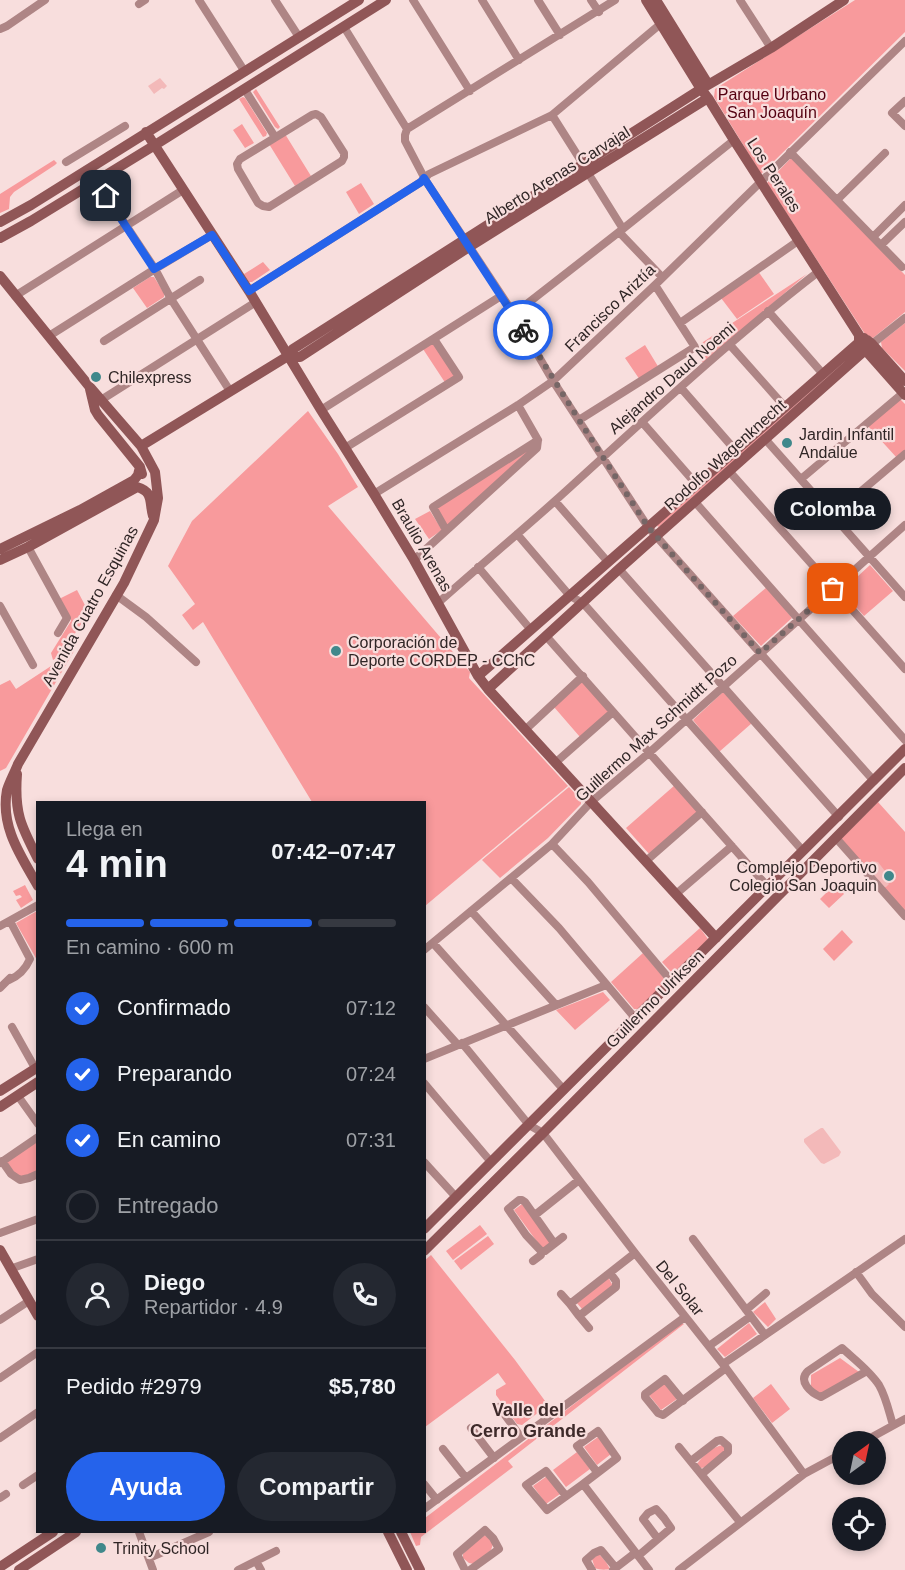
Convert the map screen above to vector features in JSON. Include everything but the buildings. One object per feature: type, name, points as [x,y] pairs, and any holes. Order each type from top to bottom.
[{"type":"street","points":[[0,29],[45,0]]},
{"type":"street","points":[[199,0],[245,72]]},
{"type":"street","points":[[275,0],[299,37]]},
{"type":"street","points":[[0,222],[32,205],[359,0]]},
{"type":"street","points":[[0,238],[155,145],[386,0]]},
{"type":"street","points":[[413,0],[470,91]]},
{"type":"street","points":[[482,0],[519,60]]},
{"type":"street","points":[[538,0],[560,35]]},
{"type":"street","points":[[591,0],[599,12]]},
{"type":"street","points":[[615,0],[407,129],[405,141],[423,180],[514,314],[553,381],[648,527],[874,781]]},
{"type":"street","name":"Los Perales","points":[[646,0],[664,21],[705,86],[708,98],[818,272],[864,342],[904,394]]},
{"type":"street","name":"Los Perales","points":[[656,0],[664,21]]},
{"type":"street","points":[[741,0],[771,48]]},
{"type":"street","name":"Alberto Arenas Carvajal","points":[[586,169],[705,86],[771,48],[844,0]]},
{"type":"street","points":[[249,291],[429,174],[552,115],[664,21]]},
{"type":"street","points":[[344,27],[407,129]]},
{"type":"street","points":[[902,267],[790,152],[905,41]]},
{"type":"street","points":[[244,90],[275,137]]},
{"type":"street","points":[[214,91],[214,100],[221,103]]},
{"type":"street","name":"Alberto Arenas Carvajal","points":[[141,446],[288,356],[293,349],[586,169],[708,98]]},
{"type":"street","points":[[198,100],[205,105],[205,113]]},
{"type":"street","points":[[905,101],[892,113],[905,126]]},
{"type":"street","points":[[316,114],[321,117],[344,153],[344,158],[269,207],[264,206],[258,203],[237,169],[237,164],[240,159],[275,137],[316,114]]},
{"type":"street","points":[[552,115],[621,231],[662,277]]},
{"type":"street","points":[[66,162],[125,126]]},
{"type":"street","name":"Braulio Arenas","points":[[146,132],[256,302],[374,494],[414,560],[478,676],[716,938]]},
{"type":"street","points":[[514,314],[734,140]]},
{"type":"street","name":"Francisco Ariztía","points":[[374,494],[553,381],[655,285],[790,152]]},
{"type":"street","points":[[837,200],[885,153]]},
{"type":"street","points":[[96,180],[230,391]]},
{"type":"street","points":[[15,296],[183,190]]},
{"type":"street","points":[[873,237],[905,205]]},
{"type":"street","points":[[881,245],[905,222]]},
{"type":"street","points":[[49,336],[212,235]]},
{"type":"street","points":[[680,323],[798,241]]},
{"type":"street","name":"Alejandro Daud Noemi","points":[[438,603],[768,311],[818,272]]},
{"type":"street","points":[[0,276],[89,386],[98,405],[140,467],[143,476],[137,487],[0,560]]},
{"type":"street","points":[[104,340],[201,280]]},
{"type":"street","points":[[579,420],[695,347],[655,285]]},
{"type":"street","points":[[321,410],[501,296]]},
{"type":"street","points":[[98,405],[256,302]]},
{"type":"street","points":[[768,311],[823,374]]},
{"type":"street","name":"Rodolfo Wagenknecht","points":[[478,676],[823,374],[864,342],[905,318]]},
{"type":"street","points":[[345,448],[459,377],[434,339]]},
{"type":"street","name":"Los Perales","points":[[864,342],[905,381]]},
{"type":"street","name":"Rodolfo Wagenknecht","points":[[488,689],[619,569],[766,440],[864,342]]},
{"type":"street","points":[[730,345],[785,407]]},
{"type":"street","points":[[681,388],[736,451]]},
{"type":"street","points":[[801,479],[904,394]]},
{"type":"street","name":"Avenida Cuatro Esquinas","points":[[36,883],[15,850],[5,824],[7,790],[18,764],[146,539],[154,520],[158,498],[155,472],[141,446],[98,405]]},
{"type":"street","points":[[414,560],[537,448],[538,440],[518,405]]},
{"type":"street","points":[[642,422],[697,485]]},
{"type":"street","points":[[446,530],[433,507],[538,440]]},
{"type":"street","points":[[766,440],[904,595]]},
{"type":"street","points":[[833,515],[905,454]]},
{"type":"street","points":[[0,549],[80,510],[134,480],[138,476],[140,467]]},
{"type":"street","points":[[729,471],[905,669]]},
{"type":"street","points":[[137,487],[144,489],[149,495],[154,520]]},
{"type":"street","points":[[555,501],[608,562]]},
{"type":"street","points":[[695,502],[905,741]]},
{"type":"street","name":"Guillermo Max Schmidtt Pozo","points":[[426,948],[552,844],[591,802],[905,525]]},
{"type":"street","points":[[517,534],[570,596],[583,603],[803,851]]},
{"type":"street","points":[[27,547],[67,618],[58,633]]},
{"type":"street","points":[[478,567],[531,630]]},
{"type":"street","points":[[619,569],[838,817]]},
{"type":"street","points":[[116,595],[146,617],[196,662]]},
{"type":"street","points":[[0,606],[33,665]]},
{"type":"street","points":[[546,636],[768,887]]},
{"type":"street","points":[[525,730],[582,676]]},
{"type":"street","points":[[555,763],[613,711]]},
{"type":"street","name":"Guillermo Ulriksen","points":[[426,1226],[905,749]]},
{"type":"street","name":"Avenida Cuatro Esquinas","points":[[18,764],[17,811],[22,828],[36,856]]},
{"type":"street","name":"Guillermo Ulriksen","points":[[426,1249],[905,768]]},
{"type":"street","points":[[646,861],[702,812]]},
{"type":"street","points":[[836,838],[905,916]]},
{"type":"street","points":[[552,844],[588,882],[672,982]]},
{"type":"street","points":[[676,894],[732,846]]},
{"type":"street","points":[[511,878],[559,928],[635,1018]]},
{"type":"street","points":[[0,926],[36,905]]},
{"type":"street","points":[[471,911],[556,1005]]},
{"type":"street","points":[[0,988],[24,962],[30,959],[10,921]]},
{"type":"street","points":[[433,943],[564,1090]]},
{"type":"street","points":[[426,1058],[606,985]]},
{"type":"street","points":[[426,1009],[460,1044],[529,1125]]},
{"type":"street","points":[[0,1091],[36,1068],[12,1027]]},
{"type":"street","points":[[0,1107],[36,1083]]},
{"type":"street","points":[[426,1085],[491,1162]]},
{"type":"street","points":[[18,1096],[36,1121]]},
{"type":"street","name":"Del Solar","points":[[529,1125],[543,1133],[634,1253],[725,1366],[804,1474]]},
{"type":"street","points":[[36,1138],[1,1162],[11,1174],[20,1180],[36,1175]]},
{"type":"street","points":[[426,1164],[456,1197]]},
{"type":"street","points":[[535,1215],[579,1180]]},
{"type":"street","points":[[541,1251],[526,1235],[508,1209],[519,1200],[522,1200],[535,1215],[554,1243]]},
{"type":"street","points":[[0,1233],[36,1220]]},
{"type":"street","points":[[541,1251],[545,1251],[563,1237]]},
{"type":"street","points":[[693,1239],[765,1335]]},
{"type":"street","points":[[682,1401],[665,1379],[645,1394],[660,1415],[663,1415],[682,1401],[765,1335],[905,1239]]},
{"type":"street","points":[[0,1250],[5,1266],[36,1312]]},
{"type":"street","points":[[532,1261],[540,1255],[541,1251]]},
{"type":"street","points":[[570,1304],[634,1253]]},
{"type":"street","points":[[5,1266],[36,1259]]},
{"type":"street","points":[[856,1272],[872,1294],[905,1327]]},
{"type":"street","points":[[579,1316],[616,1287],[616,1281],[610,1273]]},
{"type":"street","points":[[710,1347],[749,1313],[766,1293]]},
{"type":"street","points":[[561,1294],[589,1328]]},
{"type":"street","points":[[0,1320],[28,1301]]},
{"type":"street","points":[[426,1508],[685,1317]]},
{"type":"street","points":[[867,1371],[821,1396],[814,1394],[807,1387],[804,1379],[808,1371],[842,1348],[867,1371],[879,1385],[893,1425]]},
{"type":"street","points":[[0,1378],[36,1353]]},
{"type":"street","points":[[499,1407],[521,1437]]},
{"type":"street","points":[[0,1438],[36,1413]]},
{"type":"street","points":[[882,1431],[905,1419]]},
{"type":"street","points":[[471,1428],[494,1458]]},
{"type":"street","points":[[566,1496],[546,1471],[526,1485],[547,1510],[583,1484],[617,1458],[598,1431],[578,1446],[597,1472]]},
{"type":"street","points":[[691,1461],[717,1441],[722,1440],[728,1446],[728,1452],[702,1474]]},
{"type":"street","points":[[679,1447],[740,1522]]},
{"type":"street","points":[[443,1449],[466,1478]]},
{"type":"street","points":[[679,1570],[804,1474],[832,1458]]},
{"type":"street","points":[[23,1485],[36,1476]]},
{"type":"street","points":[[583,1484],[649,1570]]},
{"type":"street","points":[[426,1486],[437,1500]]},
{"type":"street","points":[[465,1570],[457,1554],[485,1530],[499,1549],[471,1570]]},
{"type":"street","points":[[5,1567],[52,1533]]},
{"type":"street","points":[[19,1570],[74,1533]]},
{"type":"street","points":[[139,1533],[153,1570]]},
{"type":"street","points":[[149,1558],[203,1533]]},
{"type":"street","points":[[388,1533],[407,1570]]},
{"type":"street","points":[[401,1533],[420,1570]]},
{"type":"street","points":[[592,1570],[586,1560],[594,1553],[601,1550],[614,1569],[658,1539]]},
{"type":"street","points":[[238,1570],[276,1551]]},
{"type":"street","points":[[256,1561],[261,1570]]},
{"type":"green space","name":"Parque Urbano San Joaquín","points":[[855,0],[905,0],[905,32],[761,174],[714,97],[715,89]]},
{"type":"green space","points":[[256,89],[280,127],[278,129],[253,92]]},
{"type":"green space","points":[[243,97],[267,133],[266,136],[263,137],[239,99]]},
{"type":"green space","points":[[242,124],[254,143],[245,148],[233,130]]},
{"type":"green space","points":[[285,134],[311,176],[295,186],[269,144]]},
{"type":"green space","points":[[791,158],[905,275],[905,312],[873,338],[865,334],[767,183]]},
{"type":"green space","points":[[54,160],[57,163],[55,165],[14,192],[10,197],[9,209],[0,213],[0,194]]},
{"type":"green space","points":[[361,183],[374,204],[359,214],[346,192]]},
{"type":"green space","points":[[263,262],[270,270],[249,282],[244,274]]},
{"type":"green space","points":[[758,271],[774,294],[737,319],[721,298]]},
{"type":"green space","points":[[807,274],[703,363],[698,355],[703,350],[700,344]]},
{"type":"green space","points":[[150,277],[154,277],[164,297],[147,308],[133,288]]},
{"type":"green space","points":[[905,323],[905,371],[882,348],[881,342]]},
{"type":"green space","points":[[433,343],[456,378],[446,384],[423,349]]},
{"type":"green space","points":[[645,345],[659,368],[640,380],[625,358]]},
{"type":"green space","points":[[858,350],[660,526],[658,527],[657,525]]},
{"type":"green space","points":[[900,399],[905,404],[905,451],[897,458],[867,425]]},
{"type":"green space","name":"Corporación de Deporte CORDEP - CChC","points":[[308,411],[358,487],[328,506],[470,672],[469,678],[568,786],[426,905],[426,801],[311,801],[203,622],[193,630],[182,615],[195,604],[168,566],[192,521]]},
{"type":"green space","points":[[536,444],[535,447],[447,527],[435,508]]},
{"type":"green space","points":[[430,511],[442,530],[429,539],[415,519]]},
{"type":"green space","points":[[870,565],[893,591],[864,616],[842,591]]},
{"type":"green space","points":[[767,587],[792,618],[761,646],[733,616]]},
{"type":"green space","points":[[77,590],[87,609],[85,618],[61,655],[53,660],[51,653],[71,621],[59,599]]},
{"type":"green space","points":[[74,651],[6,768],[0,771],[0,685],[10,680],[16,689]]},
{"type":"green space","points":[[582,681],[609,711],[580,737],[554,707]]},
{"type":"green space","points":[[723,692],[752,723],[719,752],[693,720]]},
{"type":"green space","points":[[675,785],[699,812],[650,855],[626,828]]},
{"type":"green space","points":[[569,787],[581,800],[581,804],[548,838],[500,878],[482,860]]},
{"type":"green space","name":"Complejo Deportivo Colegio San Joaquin","points":[[878,802],[905,832],[905,913],[840,840]]},
{"type":"green space","points":[[835,884],[844,894],[829,908],[820,899]]},
{"type":"green space","points":[[25,885],[33,900],[21,908],[16,900],[22,897],[16,896],[13,891]]},
{"type":"green space","points":[[36,912],[36,958],[16,923]]},
{"type":"green space","points":[[700,928],[708,939],[676,973],[672,973],[662,962]]},
{"type":"green space","points":[[842,930],[853,942],[834,961],[823,949]]},
{"type":"green space","points":[[643,953],[664,978],[665,983],[639,1009],[634,1009],[611,982]]},
{"type":"green space","points":[[603,992],[610,1000],[575,1030],[556,1010]]},
{"type":"green space","points":[[36,1141],[36,1172],[20,1177],[13,1173],[6,1162]]},
{"type":"green space","points":[[522,1204],[552,1245],[543,1250],[514,1210]]},
{"type":"green space","points":[[480,1225],[487,1234],[453,1260],[446,1251]]},
{"type":"green space","points":[[488,1236],[494,1244],[461,1270],[454,1261]]},
{"type":"green space","points":[[431,1255],[548,1405],[522,1425],[517,1424],[496,1395],[496,1390],[506,1384],[498,1373],[426,1426],[426,1259]]},
{"type":"green space","points":[[608,1277],[613,1286],[582,1309],[576,1302]]},
{"type":"green space","points":[[765,1302],[776,1319],[768,1327],[753,1312]]},
{"type":"green space","points":[[680,1323],[684,1324],[508,1461],[513,1467],[421,1537],[420,1545],[416,1546],[410,1533],[426,1533],[426,1517]]},
{"type":"green space","points":[[749,1323],[757,1334],[725,1357],[717,1349]]},
{"type":"green space","points":[[840,1358],[859,1372],[820,1394],[811,1387],[811,1375]]},
{"type":"green space","points":[[664,1383],[677,1399],[661,1410],[649,1395]]},
{"type":"green space","points":[[771,1384],[790,1409],[772,1423],[753,1398]]},
{"type":"green space","points":[[598,1437],[611,1454],[597,1465],[584,1447]]},
{"type":"green space","points":[[723,1445],[726,1448],[716,1461],[701,1468],[697,1464],[708,1452]]},
{"type":"green space","points":[[577,1452],[590,1469],[566,1487],[553,1470]]},
{"type":"green space","points":[[547,1476],[560,1494],[546,1504],[533,1486]]},
{"type":"green space","points":[[483,1535],[488,1537],[493,1544],[491,1550],[474,1564],[469,1563],[463,1558],[463,1554]]},
{"type":"green space","points":[[599,1554],[610,1569],[595,1568],[592,1559]]},
{"type":"shaded area","points":[[160,78],[167,86],[154,94],[148,86]]},
{"type":"shaded area","points":[[872,861],[878,862],[888,875],[886,880],[889,884],[886,887],[883,887],[880,881],[876,880],[866,869]]},
{"type":"shaded area","points":[[821,1128],[841,1152],[839,1156],[824,1164],[804,1142],[804,1139]]},
{"type":"way so far","points":[[523,330],[553,381],[648,527],[760,653],[833,589]]},
{"type":"place","name":"Chilexpress","points":[[96,377]]},
{"type":"place","name":"Jardin Infantil Andalue","points":[[787,443]]},
{"type":"place","name":"Colomba","points":[[833,589]]},
{"type":"place","name":"Corporación de Deporte CORDEP - CChC","points":[[336,651]]},
{"type":"place","name":"Complejo Deportivo Colegio San Joaquin","points":[[889,876]]},
{"type":"place","name":"Trinity School","points":[[101,1548]]},
{"type":"district","name":"Valle del Cerro Grande","points":[[528,1420]]},
{"type":"route","points":[[106,196],[154,269],[212,235],[249,291],[424,178],[523,330]]}]
